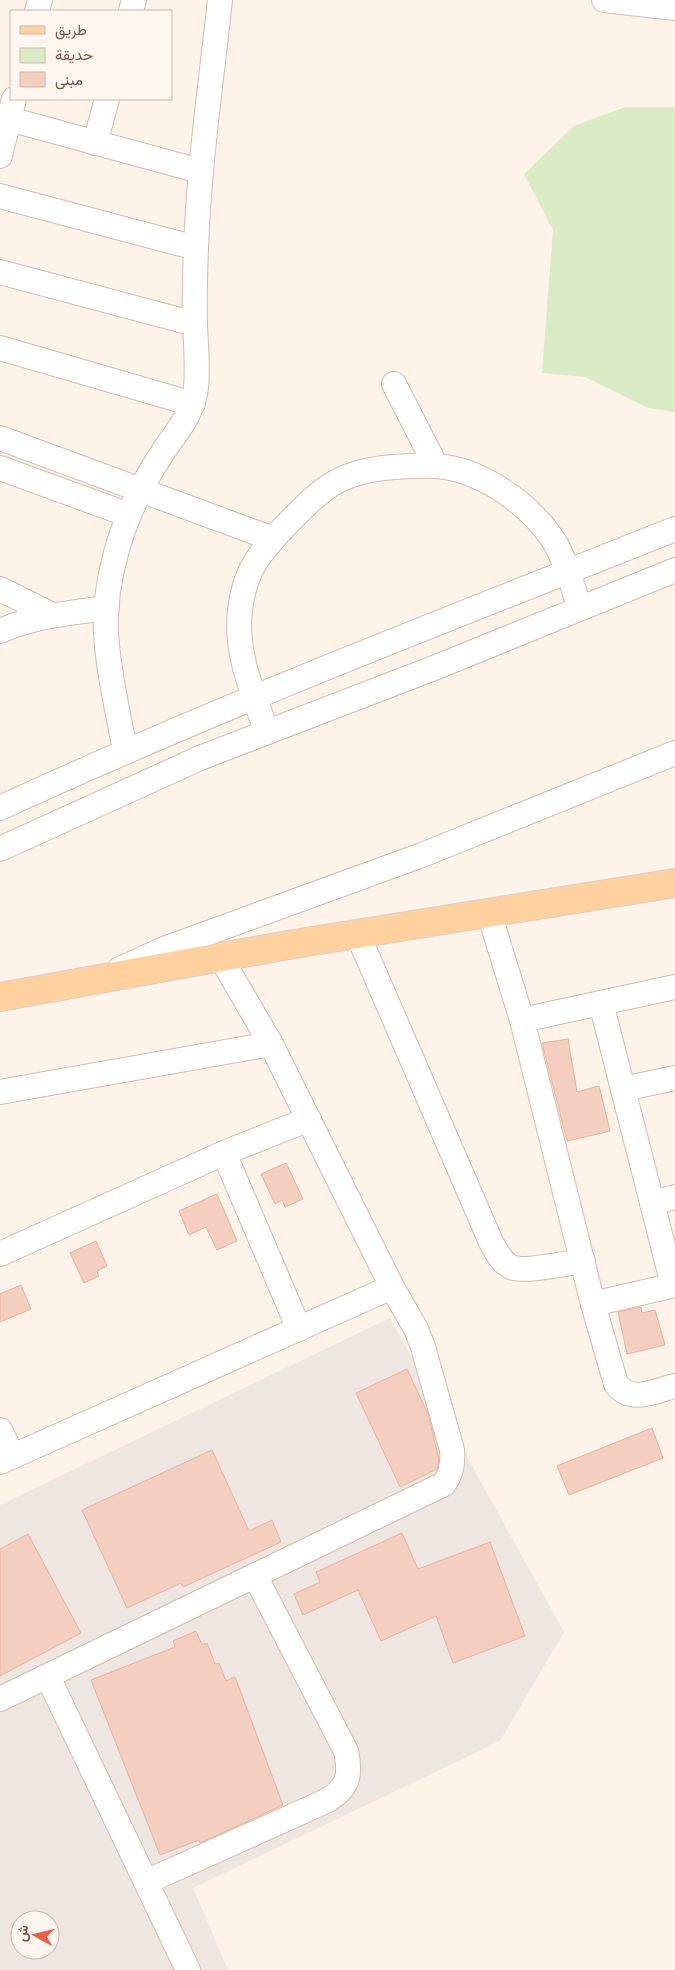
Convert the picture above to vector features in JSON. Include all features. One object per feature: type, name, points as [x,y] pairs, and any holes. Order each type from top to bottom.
[{"type":"main road","points":[[0,997],[221,958],[675,883]]},
{"type":"street","points":[[125,751],[108,660],[106,630],[108,594],[115,560],[129,514],[140,490],[187,419],[193,404],[197,362],[195,324],[196,248],[200,171],[220,0]]},
{"type":"street","points":[[604,0],[675,8]]},
{"type":"street","points":[[95,142],[107,100]]},
{"type":"street","points":[[0,156],[12,109],[95,142],[200,171]]},
{"type":"street","points":[[0,196],[196,248]]},
{"type":"street","points":[[0,272],[195,324]]},
{"type":"street","points":[[0,348],[193,404]]},
{"type":"street","points":[[394,384],[436,466]]},
{"type":"street","points":[[0,438],[273,539]]},
{"type":"street","points":[[266,732],[240,651],[240,611],[249,573],[259,555],[310,501],[344,478],[360,472],[385,468],[436,466],[455,469],[479,478],[520,504],[553,539],[580,608]]},
{"type":"street","points":[[0,468],[129,514]]},
{"type":"street","points":[[0,808],[125,751],[255,697],[675,528]]},
{"type":"street","points":[[0,848],[200,758],[434,668],[675,570]]},
{"type":"street","points":[[0,589],[52,615]]},
{"type":"street","points":[[0,632],[35,618],[107,608]]},
{"type":"street","points":[[97,980],[164,949],[422,855],[675,753]]},
{"type":"street","points":[[489,913],[522,1020],[593,1304],[616,1384],[620,1390],[635,1396],[675,1386]]},
{"type":"street","points":[[358,935],[491,1242],[500,1258],[511,1267],[521,1270],[583,1261]]},
{"type":"street","points":[[0,1700],[444,1484],[449,1478],[453,1457],[452,1450],[423,1347],[416,1330],[392,1287],[271,1044],[221,958]]},
{"type":"street","points":[[522,1020],[675,987]]},
{"type":"street","points":[[593,1304],[674,1285],[601,1003]]},
{"type":"street","points":[[0,1092],[271,1044]]},
{"type":"street","points":[[623,1089],[675,1078]]},
{"type":"street","points":[[0,1254],[224,1154],[309,1119]]},
{"type":"street","points":[[224,1154],[299,1329]]},
{"type":"street","points":[[652,1203],[675,1197]]},
{"type":"street","points":[[0,1430],[6,1459],[392,1287]]},
{"type":"street","points":[[146,1882],[326,1801],[337,1795],[345,1787],[349,1769],[346,1751],[255,1576]]},
{"type":"street","points":[[48,1677],[188,1970]]},
{"type":"shaded area","points":[[390,1318],[564,1632],[500,1741],[193,1888],[228,1970],[0,1970],[0,1505]]},
{"type":"green space","points":[[625,107],[675,107],[675,412],[648,408],[585,377],[542,373],[553,230],[524,174],[574,126]]},
{"type":"building","points":[[568,1039],[577,1092],[599,1086],[610,1131],[567,1141],[542,1043]]},
{"type":"building","points":[[286,1163],[303,1199],[285,1207],[282,1200],[275,1204],[261,1174]]},
{"type":"building","points":[[217,1194],[237,1241],[217,1250],[206,1227],[189,1235],[179,1211]]},
{"type":"building","points":[[96,1241],[107,1266],[97,1271],[99,1276],[84,1283],[70,1253]]},
{"type":"building","points":[[21,1285],[31,1309],[0,1322],[0,1294]]},
{"type":"building","points":[[641,1307],[642,1313],[655,1310],[665,1345],[627,1354],[618,1312]]},
{"type":"building","points":[[407,1369],[428,1414],[439,1459],[437,1469],[400,1487],[356,1393]]},
{"type":"building","points":[[652,1428],[663,1458],[569,1495],[557,1466]]},
{"type":"building","points":[[212,1450],[249,1531],[272,1520],[281,1542],[183,1587],[181,1583],[127,1608],[82,1510]]},
{"type":"building","points":[[402,1533],[418,1569],[490,1542],[525,1636],[453,1663],[436,1616],[381,1641],[358,1590],[303,1615],[294,1594],[320,1582],[316,1572]]},
{"type":"building","points":[[28,1534],[81,1633],[0,1676],[0,1549]]},
{"type":"building","points":[[196,1631],[202,1645],[207,1643],[215,1664],[219,1663],[226,1681],[235,1677],[283,1805],[200,1843],[199,1840],[160,1855],[91,1680],[175,1647],[173,1641]]}]
